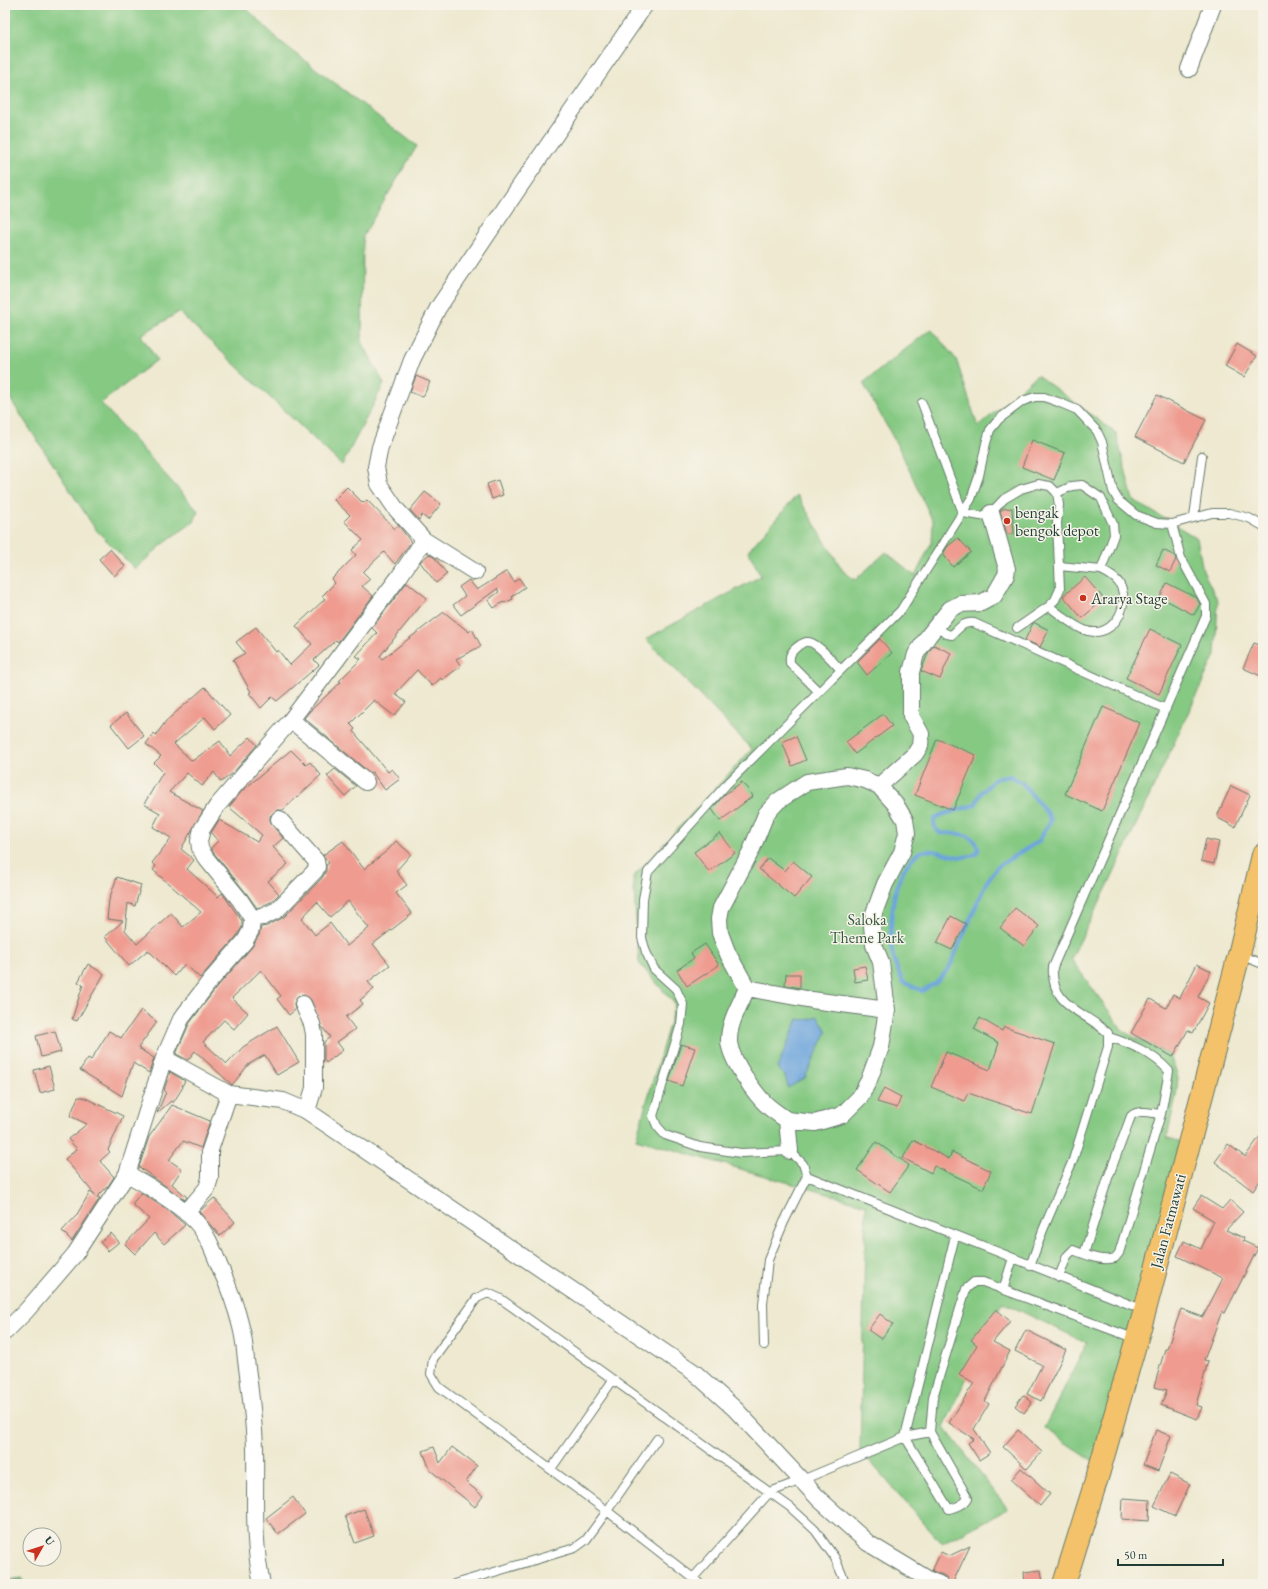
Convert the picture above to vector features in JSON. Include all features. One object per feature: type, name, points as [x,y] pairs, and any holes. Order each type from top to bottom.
[{"type":"highway","name":"Jalan Fatmawati","points":[[1064,1584],[1097,1478],[1145,1310],[1239,955],[1263,855]]},
{"type":"street","points":[[475,572],[424,540],[396,509],[378,484],[376,468],[380,447],[412,360],[438,308],[526,176],[645,5]]},
{"type":"street","points":[[1189,70],[1213,5]]},
{"type":"street","points":[[879,786],[915,754],[920,746],[921,734],[911,716],[911,672],[916,654],[950,608],[960,604],[981,603],[994,596],[1006,576],[1008,569],[991,513]]},
{"type":"street","points":[[5,1332],[26,1311],[75,1254],[127,1174],[164,1058],[181,1019],[210,980],[245,941],[251,930],[252,918],[240,900],[205,857],[200,848],[199,841],[202,829],[217,806],[291,720],[399,577],[424,540]]},
{"type":"street","points":[[291,720],[366,782]]},
{"type":"street","points":[[847,776],[865,780],[879,786],[896,805],[905,820],[907,833],[902,852],[885,884],[874,912],[872,926],[874,945],[881,962],[887,1010],[881,1047],[869,1080],[860,1097],[842,1115],[815,1123],[787,1120],[768,1107],[748,1081],[731,1054],[729,1040],[732,1022],[747,988],[728,954],[720,934],[719,919],[721,908],[729,896],[751,851],[766,814],[778,801],[807,782],[847,776]]},
{"type":"street","points":[[252,918],[263,917],[277,910],[315,871],[317,867],[316,861],[279,819]]},
{"type":"street","points":[[747,988],[812,1000],[887,1010]]},
{"type":"street","points":[[302,1004],[312,1024],[314,1034],[314,1088],[307,1110]]},
{"type":"street","points":[[164,1058],[228,1094],[284,1101],[307,1110],[695,1373],[735,1409],[820,1500],[868,1543],[930,1581],[939,1584]]},
{"type":"street","points":[[186,1213],[207,1188],[210,1178],[210,1150],[228,1094]]},
{"type":"street","points":[[787,1120],[790,1151]]},
{"type":"street","points":[[127,1174],[138,1179],[197,1222],[211,1246],[228,1285],[241,1328],[250,1386],[255,1446],[255,1512],[258,1567],[262,1584]]},
{"type":"lane","points":[[764,1345],[763,1304],[768,1260],[784,1222],[807,1176],[803,1164],[790,1151],[741,1153],[700,1147],[665,1135],[657,1126],[653,1116],[681,1024],[683,1004],[676,989],[654,969],[646,952],[642,938],[643,899],[648,872],[726,785],[901,610],[971,499],[979,476],[990,430],[999,419],[1024,401],[1035,397],[1044,397],[1077,410],[1097,431],[1102,442],[1113,490],[1118,500],[1136,515],[1157,523],[1172,524],[1212,513],[1229,512],[1249,518],[1263,526]]},
{"type":"lane","points":[[922,403],[963,513]]},
{"type":"lane","points":[[1194,517],[1202,456]]},
{"type":"lane","points":[[963,513],[981,516],[991,513],[1004,500],[1021,489],[1038,484],[1050,486],[1057,493],[1059,505],[1057,523],[1060,589],[1055,600],[1049,606],[1017,628]]},
{"type":"lane","points":[[1057,493],[1072,486],[1082,485],[1101,498],[1113,524],[1114,535],[1101,570]]},
{"type":"lane","points":[[1030,1266],[1073,1160],[1108,1047],[1109,1037],[1108,1033],[1102,1026],[1063,1000],[1054,988],[1052,976],[1053,967],[1206,616],[1206,604],[1181,558],[1172,524]]},
{"type":"lane","points":[[1049,606],[1083,630],[1098,632],[1108,629],[1114,625],[1121,612],[1121,588],[1118,582],[1111,576],[1101,570],[1059,566]]},
{"type":"lane","points":[[935,627],[947,634],[952,635],[965,623],[974,623],[1166,709]]},
{"type":"lane","points":[[819,692],[790,663],[789,658],[791,652],[807,641],[813,643],[841,670]]},
{"type":"lane","points":[[1239,955],[1263,964]]},
{"type":"lane","points":[[1059,1277],[1067,1256],[1073,1250],[1109,1260],[1115,1258],[1119,1253],[1161,1114],[1169,1071],[1163,1064],[1142,1050],[1109,1037]]},
{"type":"lane","points":[[1084,1254],[1108,1178],[1131,1116],[1134,1113],[1140,1112],[1161,1114]]},
{"type":"lane","points":[[807,1176],[1030,1266],[1145,1310]]},
{"type":"lane","points":[[955,1236],[905,1437],[949,1509],[958,1507],[966,1502],[968,1498],[930,1432],[933,1397],[966,1289],[974,1282],[983,1282],[1137,1339]]},
{"type":"lane","points":[[1003,1290],[1013,1258]]},
{"type":"lane","points":[[700,1584],[607,1511],[439,1387],[430,1374],[433,1359],[477,1298],[488,1293],[501,1299],[790,1507],[815,1530],[835,1558],[846,1584]]},
{"type":"lane","points":[[551,1470],[613,1380]]},
{"type":"lane","points":[[693,1578],[770,1492],[905,1437],[930,1432]]},
{"type":"lane","points":[[454,1584],[575,1548],[586,1540],[658,1439]]},
{"type":"green space","points":[[5,5],[243,5],[281,42],[417,146],[363,236],[362,342],[384,384],[342,465],[179,312],[141,335],[157,360],[101,403],[198,511],[194,522],[170,538],[135,569],[96,530],[5,391]]},
{"type":"green space","name":"Saloka Theme Park","points":[[931,329],[956,359],[978,427],[1037,375],[1116,433],[1133,500],[1197,538],[1203,571],[1218,601],[1215,655],[1108,885],[1071,959],[1124,1032],[1170,1055],[1178,1078],[1176,1096],[1167,1137],[1183,1143],[1097,1464],[1044,1428],[1087,1343],[1002,1302],[944,1427],[1008,1509],[942,1544],[860,1450],[866,1205],[636,1139],[675,1004],[639,963],[633,877],[752,749],[646,639],[761,576],[748,551],[797,495],[843,571],[855,580],[886,552],[915,576],[932,542],[933,522],[901,452],[863,383]]},
{"type":"green space","points":[[21,1578],[25,1584],[5,1584],[5,1581]]},
{"type":"water","points":[[818,1016],[827,1031],[805,1078],[788,1088],[785,1077],[777,1068],[798,1019],[804,1020]]},
{"type":"building","points":[[1237,344],[1257,356],[1244,377],[1225,366]]},
{"type":"building","points":[[416,376],[430,382],[423,397],[410,392]]},
{"type":"building","points":[[1157,395],[1206,420],[1184,462],[1135,437]]},
{"type":"building","points":[[1032,440],[1065,453],[1054,480],[1022,467]]},
{"type":"building","points":[[498,480],[503,495],[492,499],[487,484]]},
{"type":"building","points":[[347,487],[363,503],[367,500],[395,529],[398,525],[411,542],[395,564],[384,552],[363,572],[370,579],[362,586],[373,596],[338,642],[336,640],[314,660],[319,665],[277,701],[272,697],[261,708],[249,693],[251,692],[233,660],[245,653],[236,642],[256,627],[276,652],[278,650],[290,665],[312,644],[296,626],[325,599],[322,596],[335,583],[332,579],[356,555],[352,550],[363,540],[344,521],[350,515],[334,500]]},
{"type":"building","points":[[425,492],[441,504],[428,520],[422,515],[419,520],[410,510]]},
{"type":"building","name":"bengak bengok depot","points":[[1012,508],[1014,534],[1007,534],[1000,511],[1003,509]]},
{"type":"building","points":[[958,538],[971,552],[953,567],[943,554],[947,547]]},
{"type":"building","points":[[110,549],[125,566],[114,576],[99,559]]},
{"type":"building","points":[[1163,550],[1175,556],[1176,559],[1170,572],[1156,565]]},
{"type":"building","points":[[429,554],[435,558],[447,574],[436,583],[420,562]]},
{"type":"building","points":[[507,571],[514,582],[519,578],[525,587],[512,596],[513,599],[504,603],[503,602],[494,608],[488,600],[499,592],[497,589],[461,615],[453,605],[465,596],[459,587],[469,580],[477,590]]},
{"type":"building","name":"Ararya Stage","points":[[1085,577],[1104,599],[1082,618],[1063,596]]},
{"type":"building","points":[[407,582],[427,598],[380,656],[382,659],[444,612],[469,632],[472,629],[481,646],[456,659],[461,666],[442,680],[441,678],[432,686],[417,670],[395,694],[406,702],[394,716],[374,700],[350,724],[355,729],[353,731],[388,772],[392,769],[400,779],[385,790],[372,772],[370,773],[304,718],[341,682],[339,681],[361,659],[356,656],[377,633],[372,628]]},
{"type":"building","points":[[1167,583],[1197,598],[1200,604],[1194,615],[1160,597]]},
{"type":"building","points":[[1033,623],[1049,630],[1040,647],[1025,640]]},
{"type":"building","points":[[1150,629],[1182,645],[1159,694],[1126,678]]},
{"type":"building","points":[[880,639],[892,653],[867,675],[857,662]]},
{"type":"building","points":[[1254,643],[1263,646],[1263,677],[1243,668]]},
{"type":"building","points":[[934,645],[951,653],[940,679],[921,671],[929,651]]},
{"type":"building","points":[[205,687],[230,715],[215,729],[205,717],[174,744],[192,761],[220,741],[230,756],[250,737],[257,745],[233,773],[221,782],[214,772],[202,786],[187,773],[169,792],[203,811],[181,849],[194,860],[187,869],[218,897],[222,893],[242,921],[242,927],[237,936],[200,978],[185,964],[174,976],[148,950],[129,966],[105,937],[123,921],[107,919],[109,900],[117,877],[141,885],[135,906],[128,903],[125,930],[137,944],[171,913],[183,927],[201,912],[153,870],[156,866],[152,863],[171,838],[153,827],[160,813],[144,804],[163,772],[154,763],[161,756],[146,744],[154,733],[156,735],[166,721]]},
{"type":"building","points":[[1103,707],[1140,723],[1102,811],[1065,794]]},
{"type":"building","points":[[126,713],[144,736],[129,748],[111,725]]},
{"type":"building","points":[[883,714],[892,726],[855,754],[846,742]]},
{"type":"building","points":[[796,736],[806,760],[792,766],[782,742]]},
{"type":"building","points":[[937,739],[976,755],[953,810],[915,795]]},
{"type":"building","points":[[291,750],[306,765],[310,762],[321,775],[283,810],[277,810],[270,816],[272,825],[283,838],[273,847],[288,864],[268,881],[279,894],[271,902],[257,908],[213,852],[211,848],[218,841],[211,833],[219,820],[257,842],[262,835],[229,807],[242,791]]},
{"type":"building","points":[[335,769],[356,786],[345,796],[327,776]]},
{"type":"building","points":[[742,782],[753,796],[720,821],[712,809],[724,795]]},
{"type":"building","points":[[1231,786],[1250,795],[1235,827],[1218,818],[1218,814]]},
{"type":"building","points":[[720,833],[735,853],[709,872],[694,852]]},
{"type":"building","points":[[1206,839],[1219,842],[1214,864],[1201,861]]},
{"type":"building","points":[[343,841],[364,869],[388,850],[396,841],[411,854],[396,871],[407,885],[396,893],[412,914],[373,944],[390,965],[368,982],[374,989],[360,1000],[363,1004],[346,1017],[355,1029],[337,1042],[343,1050],[326,1063],[324,1060],[324,1042],[330,1037],[322,1027],[311,1000],[304,995],[299,996],[294,1003],[295,1010],[289,1015],[277,999],[281,996],[261,970],[232,998],[248,1013],[234,1029],[224,1020],[203,1042],[227,1064],[243,1047],[277,1026],[299,1062],[277,1075],[265,1055],[249,1064],[232,1085],[195,1051],[188,1060],[176,1054],[189,1024],[217,987],[252,947],[259,935],[261,927],[267,926],[284,917],[322,878],[326,871],[326,865],[329,863],[323,855]],"holes":[[[348,901],[369,928],[347,946],[330,923],[315,935],[302,918],[317,902],[330,917]]]},
{"type":"building","points":[[768,858],[785,871],[793,861],[812,877],[794,898],[759,869]]},
{"type":"building","points":[[1015,908],[1039,926],[1024,946],[1000,928]]},
{"type":"building","points":[[951,916],[966,924],[952,950],[937,943]]},
{"type":"building","points":[[705,944],[719,965],[687,986],[677,970],[694,958],[691,953]]},
{"type":"building","points":[[88,964],[104,974],[77,1021],[72,1019],[83,985],[78,982]]},
{"type":"building","points":[[1197,964],[1211,971],[1198,997],[1209,1003],[1193,1033],[1188,1030],[1173,1057],[1131,1033],[1150,999],[1166,1008],[1173,994],[1180,998]]},
{"type":"building","points":[[865,966],[868,980],[855,982],[853,968]]},
{"type":"building","points":[[786,974],[800,974],[800,988],[785,985]]},
{"type":"building","points":[[141,1010],[157,1022],[138,1048],[154,1058],[149,1073],[133,1063],[122,1096],[80,1070],[88,1058],[91,1060],[109,1031],[121,1038]]},
{"type":"building","points":[[980,1018],[1002,1031],[1004,1027],[1055,1044],[1032,1114],[968,1093],[964,1101],[931,1087],[946,1052],[990,1070],[999,1043],[974,1029]]},
{"type":"building","points":[[55,1031],[61,1052],[41,1057],[36,1036]]},
{"type":"building","points":[[681,1044],[695,1048],[682,1086],[669,1081]]},
{"type":"building","points":[[49,1066],[55,1089],[40,1093],[34,1070]]},
{"type":"building","points":[[170,1072],[185,1081],[173,1103],[171,1101],[157,1113],[166,1092],[164,1090]]},
{"type":"building","points":[[884,1088],[901,1097],[897,1108],[877,1102]]},
{"type":"building","points":[[78,1097],[83,1097],[123,1116],[108,1150],[110,1152],[100,1161],[114,1177],[108,1186],[97,1197],[100,1198],[72,1241],[62,1231],[76,1216],[90,1192],[96,1196],[65,1159],[77,1149],[68,1139],[87,1124],[70,1116]]},
{"type":"building","points":[[172,1105],[210,1121],[201,1148],[183,1141],[169,1160],[182,1169],[172,1184],[187,1197],[185,1200],[139,1167],[149,1137]]},
{"type":"building","points":[[1263,1132],[1263,1176],[1253,1191],[1215,1162],[1228,1144],[1245,1157]]},
{"type":"building","points":[[913,1140],[949,1159],[952,1152],[991,1171],[983,1189],[934,1166],[931,1173],[903,1158]]},
{"type":"building","points":[[876,1142],[909,1165],[890,1192],[857,1170]]},
{"type":"building","points":[[141,1193],[168,1210],[185,1225],[164,1244],[154,1233],[135,1254],[125,1244],[149,1219],[132,1204]]},
{"type":"building","points":[[1201,1196],[1222,1209],[1230,1200],[1243,1212],[1226,1230],[1244,1238],[1243,1241],[1258,1248],[1225,1313],[1222,1311],[1204,1360],[1208,1361],[1196,1405],[1202,1407],[1197,1419],[1161,1405],[1167,1390],[1154,1387],[1165,1349],[1167,1349],[1181,1309],[1203,1317],[1223,1278],[1177,1256],[1184,1241],[1201,1249],[1214,1221],[1193,1208]]},
{"type":"building","points":[[214,1198],[235,1222],[220,1236],[199,1212]]},
{"type":"building","points":[[111,1233],[119,1242],[108,1251],[100,1242]]},
{"type":"building","points":[[996,1309],[1010,1321],[993,1342],[1010,1351],[985,1401],[989,1404],[974,1429],[990,1453],[979,1460],[968,1443],[974,1439],[949,1423],[974,1383],[959,1374],[977,1345],[971,1340]]},
{"type":"building","points":[[880,1314],[893,1324],[881,1339],[868,1330]]},
{"type":"building","points":[[1026,1330],[1066,1350],[1041,1401],[1027,1394],[1042,1365],[1015,1351]]},
{"type":"building","points":[[1023,1395],[1032,1402],[1024,1413],[1015,1406]]},
{"type":"building","points":[[1018,1430],[1042,1452],[1027,1469],[1003,1447]]},
{"type":"building","points":[[1156,1430],[1171,1436],[1158,1471],[1143,1465]]},
{"type":"building","points":[[434,1447],[440,1463],[452,1447],[477,1466],[466,1482],[483,1496],[475,1507],[430,1470],[423,1451]]},
{"type":"building","points":[[1021,1468],[1050,1494],[1040,1506],[1011,1480]]},
{"type":"building","points":[[1170,1474],[1190,1484],[1175,1516],[1154,1506]]},
{"type":"building","points":[[293,1497],[305,1514],[278,1534],[266,1518]]},
{"type":"building","points":[[1123,1498],[1150,1500],[1149,1521],[1122,1519]]},
{"type":"building","points":[[364,1509],[374,1536],[355,1543],[345,1516]]},
{"type":"building","points":[[970,1546],[952,1584],[948,1584],[947,1578],[943,1575],[932,1571],[941,1552],[949,1556]]},
{"type":"building","points":[[1041,1570],[1043,1582],[1025,1584],[1024,1572]]},
{"type":"waterway","points":[[1010,776],[1022,783],[1051,820],[1039,841],[997,867],[986,883],[949,968],[936,983],[922,991],[903,982],[893,955],[891,940],[892,915],[896,889],[900,877],[906,866],[920,852],[927,850],[961,857],[976,854],[979,848],[972,839],[963,834],[940,833],[935,828],[934,820],[941,815],[975,805],[981,793],[995,779],[1010,776]]},
{"type":"place","name":"bengak bengok depot","points":[[1007,521]]},
{"type":"place","name":"Ararya Stage","points":[[1083,598]]}]
